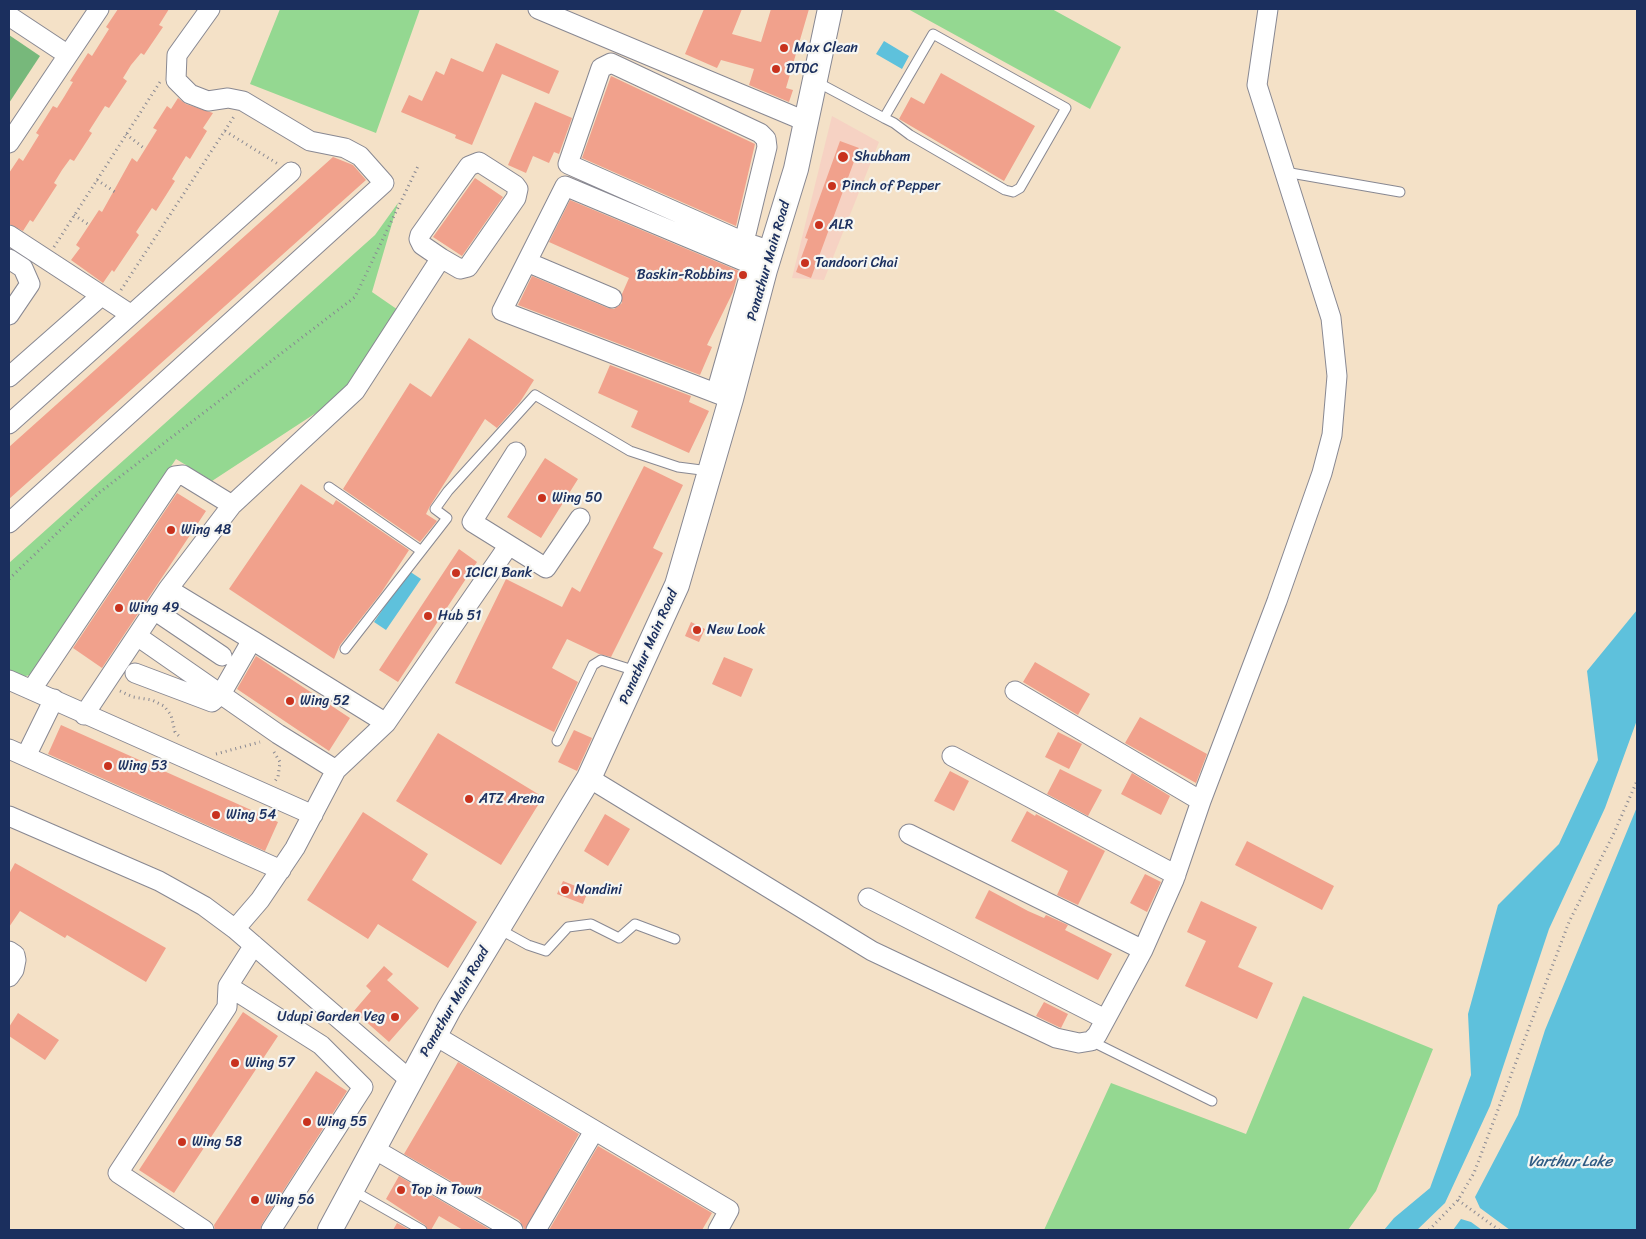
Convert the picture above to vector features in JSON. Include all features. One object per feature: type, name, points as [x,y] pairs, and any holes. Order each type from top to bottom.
[{"type":"street","points":[[9,143],[99,9]]},
{"type":"street","points":[[9,523],[384,183],[360,156],[345,148],[310,141],[243,101],[228,98],[208,101],[190,94],[176,80],[177,55],[210,9]]},
{"type":"street","points":[[538,9],[805,121]]},
{"type":"street","name":"Panathur Main Road","points":[[333,1229],[434,1035],[589,778],[677,585],[710,471],[723,396],[763,263],[796,169],[813,80],[830,9]]},
{"type":"street","points":[[589,778],[872,951],[1056,1038],[1073,1042],[1091,1041],[1142,950],[1176,875],[1201,802],[1277,600],[1322,473],[1332,435],[1337,376],[1334,333],[1256,86],[1268,9]]},
{"type":"street","points":[[9,16],[68,55]]},
{"type":"street","points":[[744,242],[767,147],[766,139],[760,133],[611,63],[601,68],[568,164],[744,242],[763,263]]},
{"type":"street","points":[[479,162],[515,185],[518,189],[516,198],[466,268],[460,269],[441,258],[420,242],[420,235],[469,166],[479,162]]},
{"type":"street","points":[[9,424],[291,172]]},
{"type":"street","points":[[723,396],[502,311],[565,186],[763,263]]},
{"type":"street","points":[[9,235],[130,314]]},
{"type":"street","points":[[84,715],[168,589],[232,505],[355,390],[441,258]]},
{"type":"street","points":[[9,259],[22,268],[30,284],[9,315]]},
{"type":"street","points":[[527,262],[612,298]]},
{"type":"street","points":[[9,377],[107,299]]},
{"type":"street","points":[[516,452],[472,522],[546,568],[580,518]]},
{"type":"street","points":[[32,689],[175,476],[184,475],[232,505]]},
{"type":"street","points":[[235,928],[260,900],[281,870],[313,815],[336,770],[386,723],[509,545]]},
{"type":"street","points":[[168,589],[386,723]]},
{"type":"street","points":[[154,610],[222,656]]},
{"type":"street","points":[[137,636],[221,694],[275,741],[336,770]]},
{"type":"street","points":[[135,673],[212,702],[221,694],[252,640]]},
{"type":"street","points":[[9,680],[54,699],[84,715],[313,815]]},
{"type":"street","points":[[1015,691],[1201,802]]},
{"type":"street","points":[[26,756],[54,699]]},
{"type":"street","points":[[9,749],[281,870]]},
{"type":"street","points":[[952,756],[1176,875]]},
{"type":"street","points":[[9,816],[159,881],[204,906],[235,928],[410,1080]]},
{"type":"street","points":[[909,834],[1142,950]]},
{"type":"street","points":[[868,898],[1105,1019]]},
{"type":"street","points":[[204,1230],[118,1173],[227,1007],[228,986],[254,945]]},
{"type":"street","points":[[9,951],[15,955],[16,960],[14,970],[9,977]]},
{"type":"street","points":[[228,986],[321,1045],[363,1087],[271,1230]]},
{"type":"street","points":[[434,1035],[729,1210],[718,1230]]},
{"type":"street","points":[[536,1230],[594,1131]]},
{"type":"street","points":[[374,1149],[513,1230]]},
{"type":"lane","points":[[813,80],[884,118],[988,180],[1013,192],[1020,188],[1066,108],[933,34],[884,118]]},
{"type":"lane","points":[[1284,172],[1400,192]]},
{"type":"lane","points":[[346,649],[420,550],[447,518],[435,509],[448,491],[535,395],[630,451],[678,467],[710,471]]},
{"type":"lane","points":[[329,488],[420,550]]},
{"type":"lane","points":[[557,741],[593,665],[601,660],[638,672]]},
{"type":"lane","points":[[498,928],[528,945],[546,951],[568,927],[591,924],[619,938],[635,924],[676,939]]},
{"type":"lane","points":[[1091,1041],[1212,1101]]},
{"type":"lane","points":[[352,1190],[422,1230]]},
{"type":"path","points":[[46,260],[177,55]]},
{"type":"path","points":[[107,299],[225,131],[243,101]]},
{"type":"path","points":[[225,131],[291,172]]},
{"type":"path","points":[[126,134],[145,148]]},
{"type":"path","points":[[9,579],[100,492],[355,297],[419,164]]},
{"type":"path","points":[[97,180],[115,192]]},
{"type":"path","points":[[74,215],[89,225]]},
{"type":"path","points":[[105,683],[133,697],[152,700],[164,706],[171,715],[175,732],[185,743]]},
{"type":"path","points":[[212,754],[222,753],[259,741],[275,741],[280,762],[278,777],[271,786]]},
{"type":"path","points":[[1429,1230],[1458,1200],[1474,1173],[1569,922],[1617,827],[1637,781]]},
{"type":"path","points":[[1458,1200],[1499,1230]]},
{"type":"shaded area","points":[[832,116],[879,142],[824,280],[792,278]]},
{"type":"green space","points":[[280,9],[420,9],[376,133],[250,84]]},
{"type":"green space","points":[[908,9],[1052,9],[1121,47],[1090,109]]},
{"type":"green space","points":[[9,35],[40,56],[9,103]]},
{"type":"green space","points":[[398,203],[372,292],[401,312],[351,390],[212,481],[176,459],[30,675],[21,677],[9,672],[9,563],[375,235]]},
{"type":"green space","points":[[1303,996],[1433,1049],[1376,1191],[1348,1230],[1044,1230],[1111,1083],[1246,1134]]},
{"type":"water","points":[[884,41],[909,56],[902,69],[876,54]]},
{"type":"water","points":[[409,571],[421,579],[386,630],[374,622]]},
{"type":"water","points":[[1637,610],[1637,720],[1605,808],[1549,929],[1490,1106],[1445,1203],[1417,1230],[1384,1230],[1394,1218],[1430,1188],[1471,1075],[1468,1014],[1498,905],[1559,844],[1598,760],[1587,671]]},
{"type":"water","name":"Varthur Lake","points":[[1637,807],[1637,1230],[1510,1230],[1480,1208],[1475,1197],[1518,1115],[1545,1030]]},
{"type":"water","points":[[1461,1219],[1471,1222],[1482,1230],[1453,1230]]},
{"type":"building","points":[[118,9],[169,9],[159,25],[163,27],[144,55],[141,53],[131,65],[123,78],[127,81],[109,108],[105,106],[89,131],[92,133],[74,161],[70,159],[54,183],[57,185],[33,222],[30,220],[23,231],[9,224],[9,173],[19,158],[23,161],[39,135],[36,133],[53,106],[57,108],[73,82],[70,81],[88,53],[92,56],[109,29],[106,27]]},
{"type":"building","points":[[704,9],[742,9],[732,34],[761,42],[771,9],[809,9],[786,88],[793,90],[789,102],[749,85],[754,69],[721,60],[717,68],[685,54]]},
{"type":"building","points":[[496,43],[559,71],[549,94],[502,74],[472,145],[455,138],[456,135],[401,112],[409,95],[422,101],[436,71],[444,75],[451,58],[483,72]]},
{"type":"building","points":[[941,73],[1035,126],[1004,181],[899,119],[911,97],[924,104]]},
{"type":"building","points":[[611,76],[755,144],[736,226],[582,158]]},
{"type":"building","points":[[178,98],[186,104],[213,113],[203,128],[207,131],[190,159],[186,156],[172,179],[175,181],[156,211],[152,208],[136,232],[139,235],[114,272],[112,270],[103,283],[71,260],[80,248],[76,245],[99,210],[102,212],[132,158],[137,162],[157,130],[153,128],[167,106],[171,109]]},
{"type":"building","points":[[535,102],[572,118],[559,154],[554,152],[549,163],[533,156],[526,173],[508,165]]},
{"type":"building","points":[[840,141],[859,148],[811,278],[796,272],[808,239],[805,238]]},
{"type":"building","points":[[333,157],[353,165],[366,180],[9,499],[9,447]]},
{"type":"building","points":[[475,178],[503,197],[462,256],[433,237]]},
{"type":"building","points":[[570,200],[739,271],[733,292],[707,345],[712,347],[700,375],[518,305],[532,276],[608,308],[614,309],[622,303],[622,294],[629,278],[549,242]]},
{"type":"building","points":[[469,338],[534,380],[520,402],[497,428],[485,419],[430,506],[426,514],[437,521],[420,542],[343,489],[410,383],[431,397]]},
{"type":"building","points":[[610,365],[691,396],[689,402],[709,411],[689,453],[631,427],[638,411],[598,393]]},
{"type":"building","name":"Wing 50","points":[[545,458],[578,479],[541,538],[507,517]]},
{"type":"building","points":[[644,466],[683,485],[653,548],[663,553],[611,657],[599,654],[567,639],[552,668],[578,682],[554,732],[455,683],[506,579],[562,607],[572,587],[580,592]]},
{"type":"building","points":[[301,484],[333,505],[336,500],[409,550],[381,593],[340,645],[334,659],[229,589]]},
{"type":"building","name":"Wing 49","points":[[177,493],[206,511],[102,668],[73,648]]},
{"type":"building","name":"Hub 51","points":[[459,549],[477,562],[398,682],[379,670]]},
{"type":"building","points":[[691,622],[705,629],[699,642],[685,636]]},
{"type":"building","name":"Wing 52","points":[[256,656],[350,718],[329,751],[237,689]]},
{"type":"building","points":[[724,657],[753,669],[741,697],[712,684]]},
{"type":"building","points":[[1035,662],[1090,694],[1078,715],[1023,682]]},
{"type":"building","points":[[1140,717],[1207,754],[1196,783],[1125,743]]},
{"type":"building","points":[[61,725],[278,822],[265,851],[48,754]]},
{"type":"building","points":[[574,730],[592,738],[577,771],[558,762]]},
{"type":"building","points":[[1058,732],[1082,744],[1069,769],[1045,757]]},
{"type":"building","name":"ATZ Arena","points":[[438,733],[543,797],[501,865],[396,801]]},
{"type":"building","points":[[1060,769],[1102,790],[1088,816],[1047,794]]},
{"type":"building","points":[[950,771],[969,781],[954,811],[934,801]]},
{"type":"building","points":[[1132,773],[1170,796],[1161,815],[1121,794]]},
{"type":"building","points":[[1027,811],[1105,851],[1078,905],[1057,895],[1068,871],[1011,841]]},
{"type":"building","points":[[363,812],[428,854],[412,880],[477,922],[448,968],[378,924],[368,939],[307,900]]},
{"type":"building","points":[[605,814],[630,829],[608,866],[584,851]]},
{"type":"building","points":[[1247,841],[1334,886],[1322,910],[1235,865]]},
{"type":"building","points":[[15,863],[166,948],[146,982],[67,935],[65,938],[20,911],[9,927],[9,874]]},
{"type":"building","points":[[1145,874],[1161,882],[1147,912],[1130,903]]},
{"type":"building","points":[[563,881],[588,891],[583,904],[557,894]]},
{"type":"building","points":[[989,890],[1028,911],[1044,918],[1046,915],[1068,925],[1065,930],[1112,954],[1098,980],[975,918]]},
{"type":"building","points":[[1201,901],[1257,927],[1238,967],[1273,983],[1257,1019],[1185,986],[1206,941],[1187,932]]},
{"type":"building","points":[[384,966],[393,974],[387,980],[419,1008],[389,1042],[354,1011],[371,991],[366,986]]},
{"type":"building","points":[[1044,1002],[1068,1014],[1061,1028],[1036,1016]]},
{"type":"building","points":[[243,1012],[278,1036],[174,1193],[139,1170]]},
{"type":"building","points":[[18,1013],[59,1040],[45,1060],[9,1036],[9,1027]]},
{"type":"building","points":[[458,1062],[579,1134],[525,1230],[519,1220],[404,1154]]},
{"type":"building","points":[[316,1071],[347,1091],[260,1230],[215,1230],[214,1225]]},
{"type":"building","points":[[598,1146],[712,1213],[702,1230],[549,1230]]},
{"type":"building","points":[[399,1176],[491,1230],[463,1230],[439,1216],[431,1230],[428,1230],[425,1225],[386,1199]]},
{"type":"building","points":[[397,1223],[410,1230],[393,1230]]},
{"type":"place","name":"Max Clean","points":[[784,48]]},
{"type":"place","name":"DTDC","points":[[776,69]]},
{"type":"place","name":"Shubham","points":[[843,157]]},
{"type":"place","name":"Pinch of Pepper","points":[[832,186]]},
{"type":"place","name":"ALR","points":[[819,225]]},
{"type":"place","name":"Tandoori Chai","points":[[805,263]]},
{"type":"place","name":"Baskin-Robbins","points":[[743,275]]},
{"type":"place","name":"Wing 50","points":[[542,498]]},
{"type":"place","name":"Wing 48","points":[[171,530]]},
{"type":"place","name":"ICICI Bank","points":[[456,573]]},
{"type":"place","name":"Wing 49","points":[[119,608]]},
{"type":"place","name":"Hub 51","points":[[428,616]]},
{"type":"place","name":"New Look","points":[[697,630]]},
{"type":"place","name":"Wing 52","points":[[290,701]]},
{"type":"place","name":"Wing 53","points":[[108,766]]},
{"type":"place","name":"ATZ Arena","points":[[469,799]]},
{"type":"place","name":"Wing 54","points":[[216,815]]},
{"type":"place","name":"Nandini","points":[[565,890]]},
{"type":"place","name":"Udupi Garden Veg","points":[[395,1017]]},
{"type":"place","name":"Wing 57","points":[[235,1063]]},
{"type":"place","name":"Wing 55","points":[[307,1122]]},
{"type":"place","name":"Wing 58","points":[[182,1142]]},
{"type":"place","name":"Top in Town","points":[[401,1190]]},
{"type":"place","name":"Wing 56","points":[[255,1200]]}]
